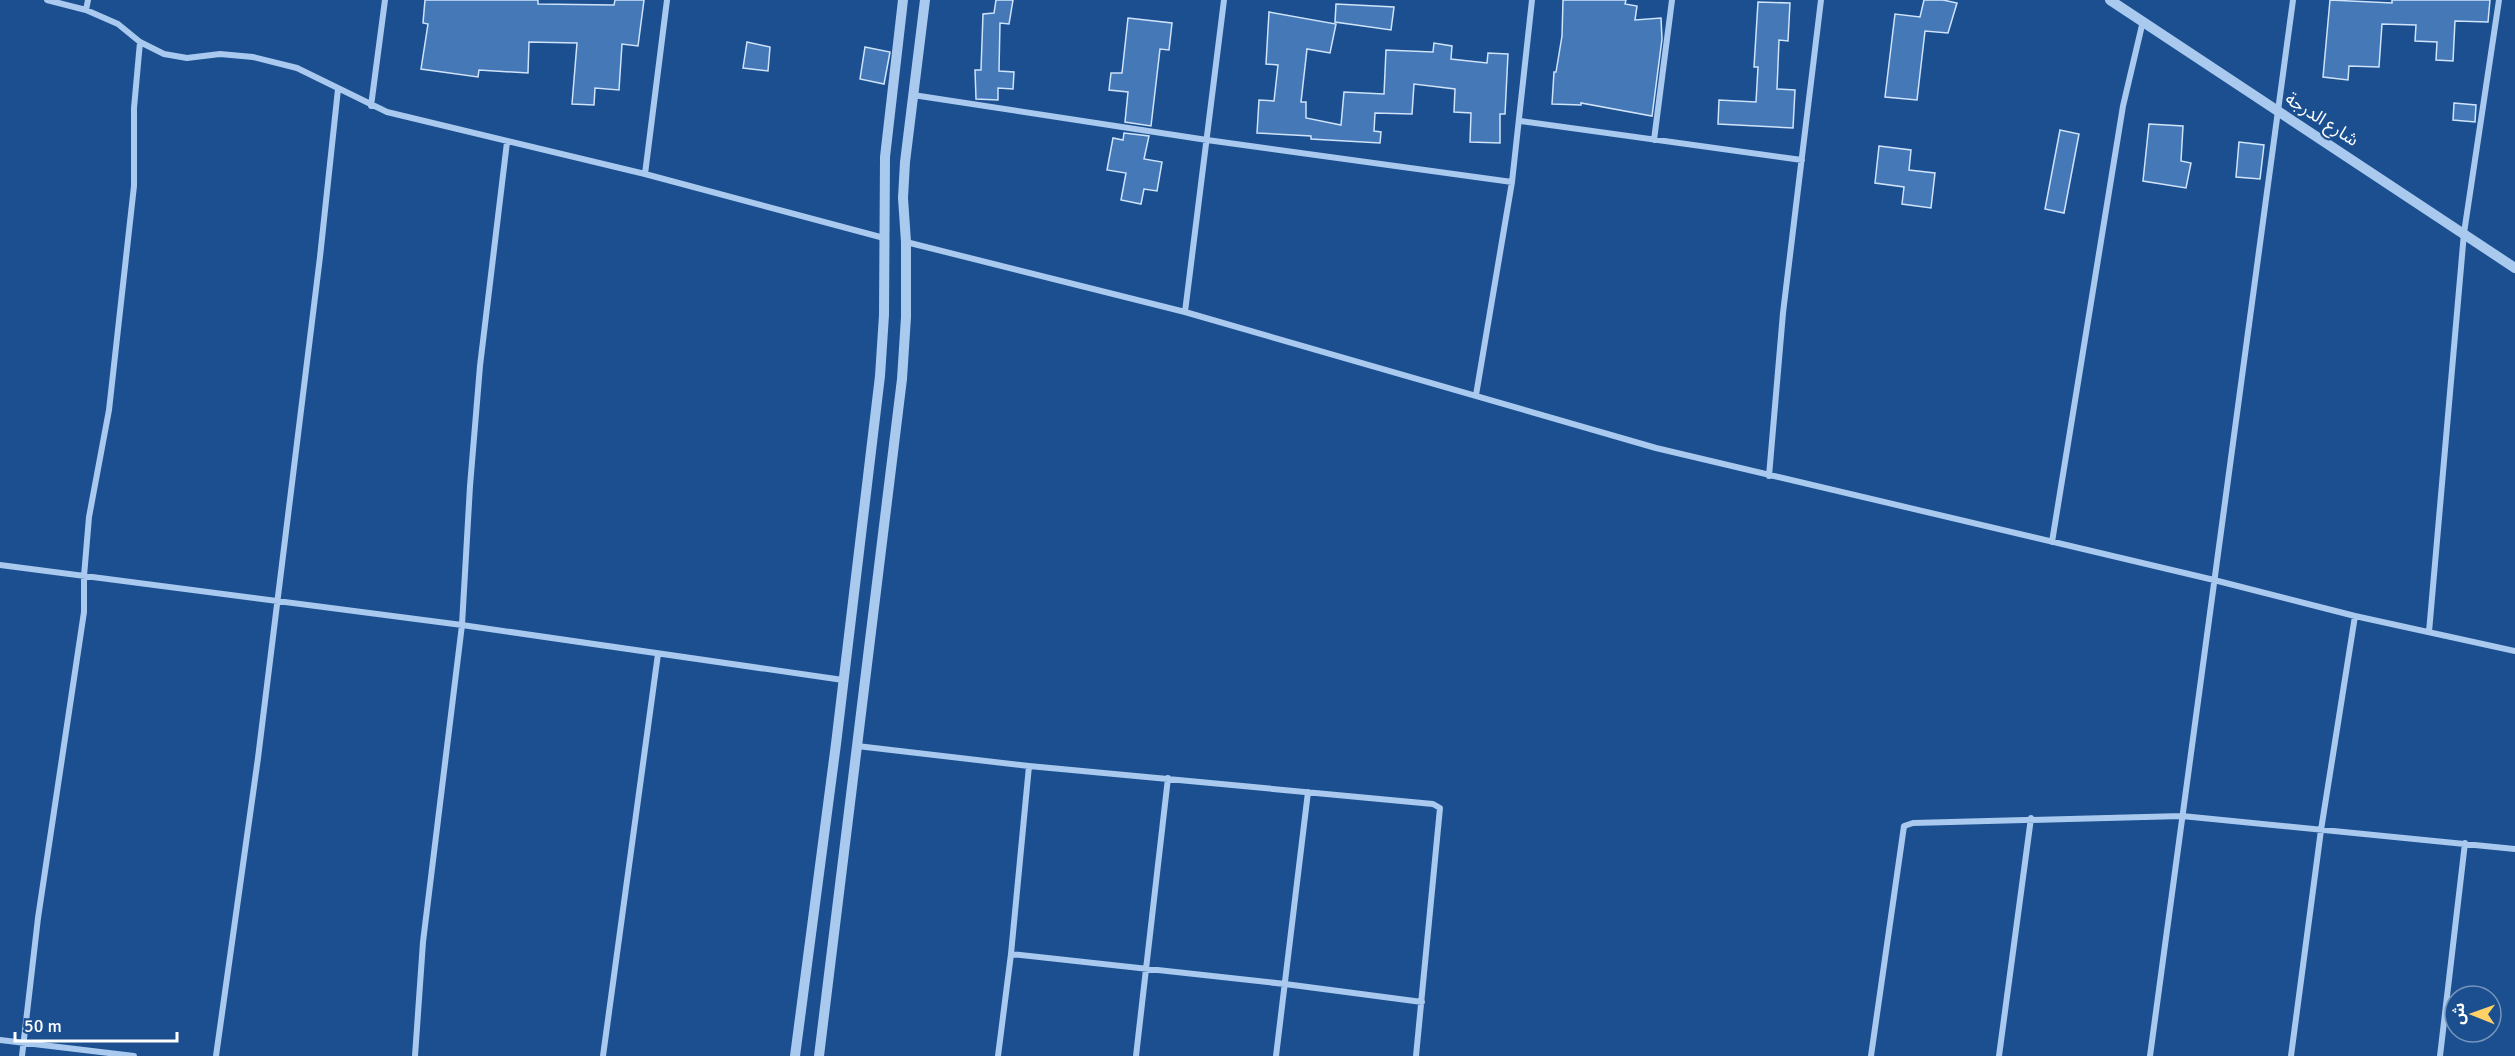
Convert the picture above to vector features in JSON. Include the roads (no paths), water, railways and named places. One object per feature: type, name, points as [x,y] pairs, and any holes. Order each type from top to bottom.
[{"type":"street","points":[[47,0],[86,10],[118,24],[141,42],[164,54],[187,58],[220,54],[253,57],[297,68],[371,106],[426,122],[645,174],[884,238]]},
{"type":"street","points":[[86,10],[88,0]]},
{"type":"street","points":[[371,106],[385,0]]},
{"type":"street","points":[[645,174],[667,0]]},
{"type":"street","points":[[795,1056],[880,375],[884,315],[885,157],[903,0]]},
{"type":"street","points":[[819,1056],[902,379],[906,317],[904,171],[925,0]]},
{"type":"street","points":[[1185,312],[1224,0]]},
{"type":"street","points":[[1476,395],[1512,182],[1532,0]]},
{"type":"street","points":[[1654,140],[1672,0]]},
{"type":"street","points":[[1769,476],[1783,313],[1821,0]]},
{"type":"street","name":"شارع الدرجة","points":[[2110,0],[2515,268]]},
{"type":"street","points":[[2150,1056],[2293,0]]},
{"type":"street","points":[[2429,632],[2464,233],[2499,0]]},
{"type":"street","points":[[2052,542],[2123,106],[2143,21]]},
{"type":"street","points":[[22,1056],[38,918],[84,612],[84,576],[89,517],[109,410],[134,186],[134,108],[141,42]]},
{"type":"street","points":[[216,1056],[277,600],[320,257],[338,88]]},
{"type":"street","points":[[913,95],[1207,140],[1512,182]]},
{"type":"street","points":[[1520,121],[1802,160]]},
{"type":"street","points":[[415,1056],[424,931],[462,625],[480,366],[507,142]]},
{"type":"street","points":[[906,242],[1185,312],[1656,448],[2214,580],[2355,616],[2515,651]]},
{"type":"street","points":[[0,565],[462,625],[843,680]]},
{"type":"street","points":[[2291,1056],[2321,830],[2355,616]]},
{"type":"street","points":[[603,1056],[658,654]]},
{"type":"street","points":[[857,746],[1029,766],[1432,804],[1440,808],[1416,1056]]},
{"type":"street","points":[[998,1056],[1011,954],[1029,766]]},
{"type":"street","points":[[1136,1056],[1168,778]]},
{"type":"street","points":[[1276,1056],[1308,792]]},
{"type":"street","points":[[1871,1056],[1904,826],[1913,823],[2031,818],[2182,816],[2515,849]]},
{"type":"street","points":[[1999,1056],[2031,818]]},
{"type":"street","points":[[2440,1056],[2465,843]]},
{"type":"street","points":[[1011,954],[1285,984],[1422,1002]]},
{"type":"street","points":[[0,1040],[134,1056]]}]
